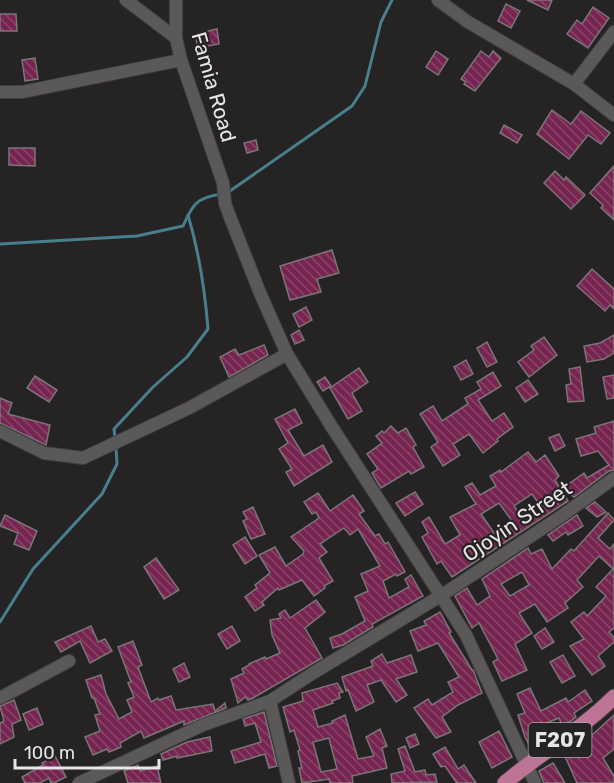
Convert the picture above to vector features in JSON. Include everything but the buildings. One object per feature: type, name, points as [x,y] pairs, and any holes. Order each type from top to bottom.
[{"type":"main road","name":"F207","points":[[505,783],[527,763],[571,732],[614,697]]},
{"type":"street","points":[[126,0],[176,38]]},
{"type":"street","name":"Famia Road","points":[[176,0],[176,38],[181,60],[223,183],[225,203],[260,293],[287,354],[466,635],[535,783]]},
{"type":"street","points":[[438,0],[468,22],[574,84],[614,115]]},
{"type":"street","points":[[574,84],[614,32]]},
{"type":"street","points":[[0,92],[22,92],[181,60]]},
{"type":"street","points":[[0,431],[44,453],[83,458],[189,408],[287,354]]},
{"type":"street","name":"Ojoyin Street","points":[[79,783],[203,725],[270,701],[442,596],[614,478]]},
{"type":"street","points":[[0,698],[69,661]]},
{"type":"street","points":[[270,701],[289,783]]},
{"type":"waterway","points":[[227,193],[352,106],[365,86],[381,22],[392,0]]},
{"type":"waterway","points":[[0,244],[137,236],[183,226],[196,203],[221,194]]},
{"type":"waterway","points":[[115,438],[114,429],[153,387],[187,357],[208,329],[201,272],[188,215]]},
{"type":"waterway","points":[[0,622],[33,569],[102,494],[117,464],[116,447]]}]
